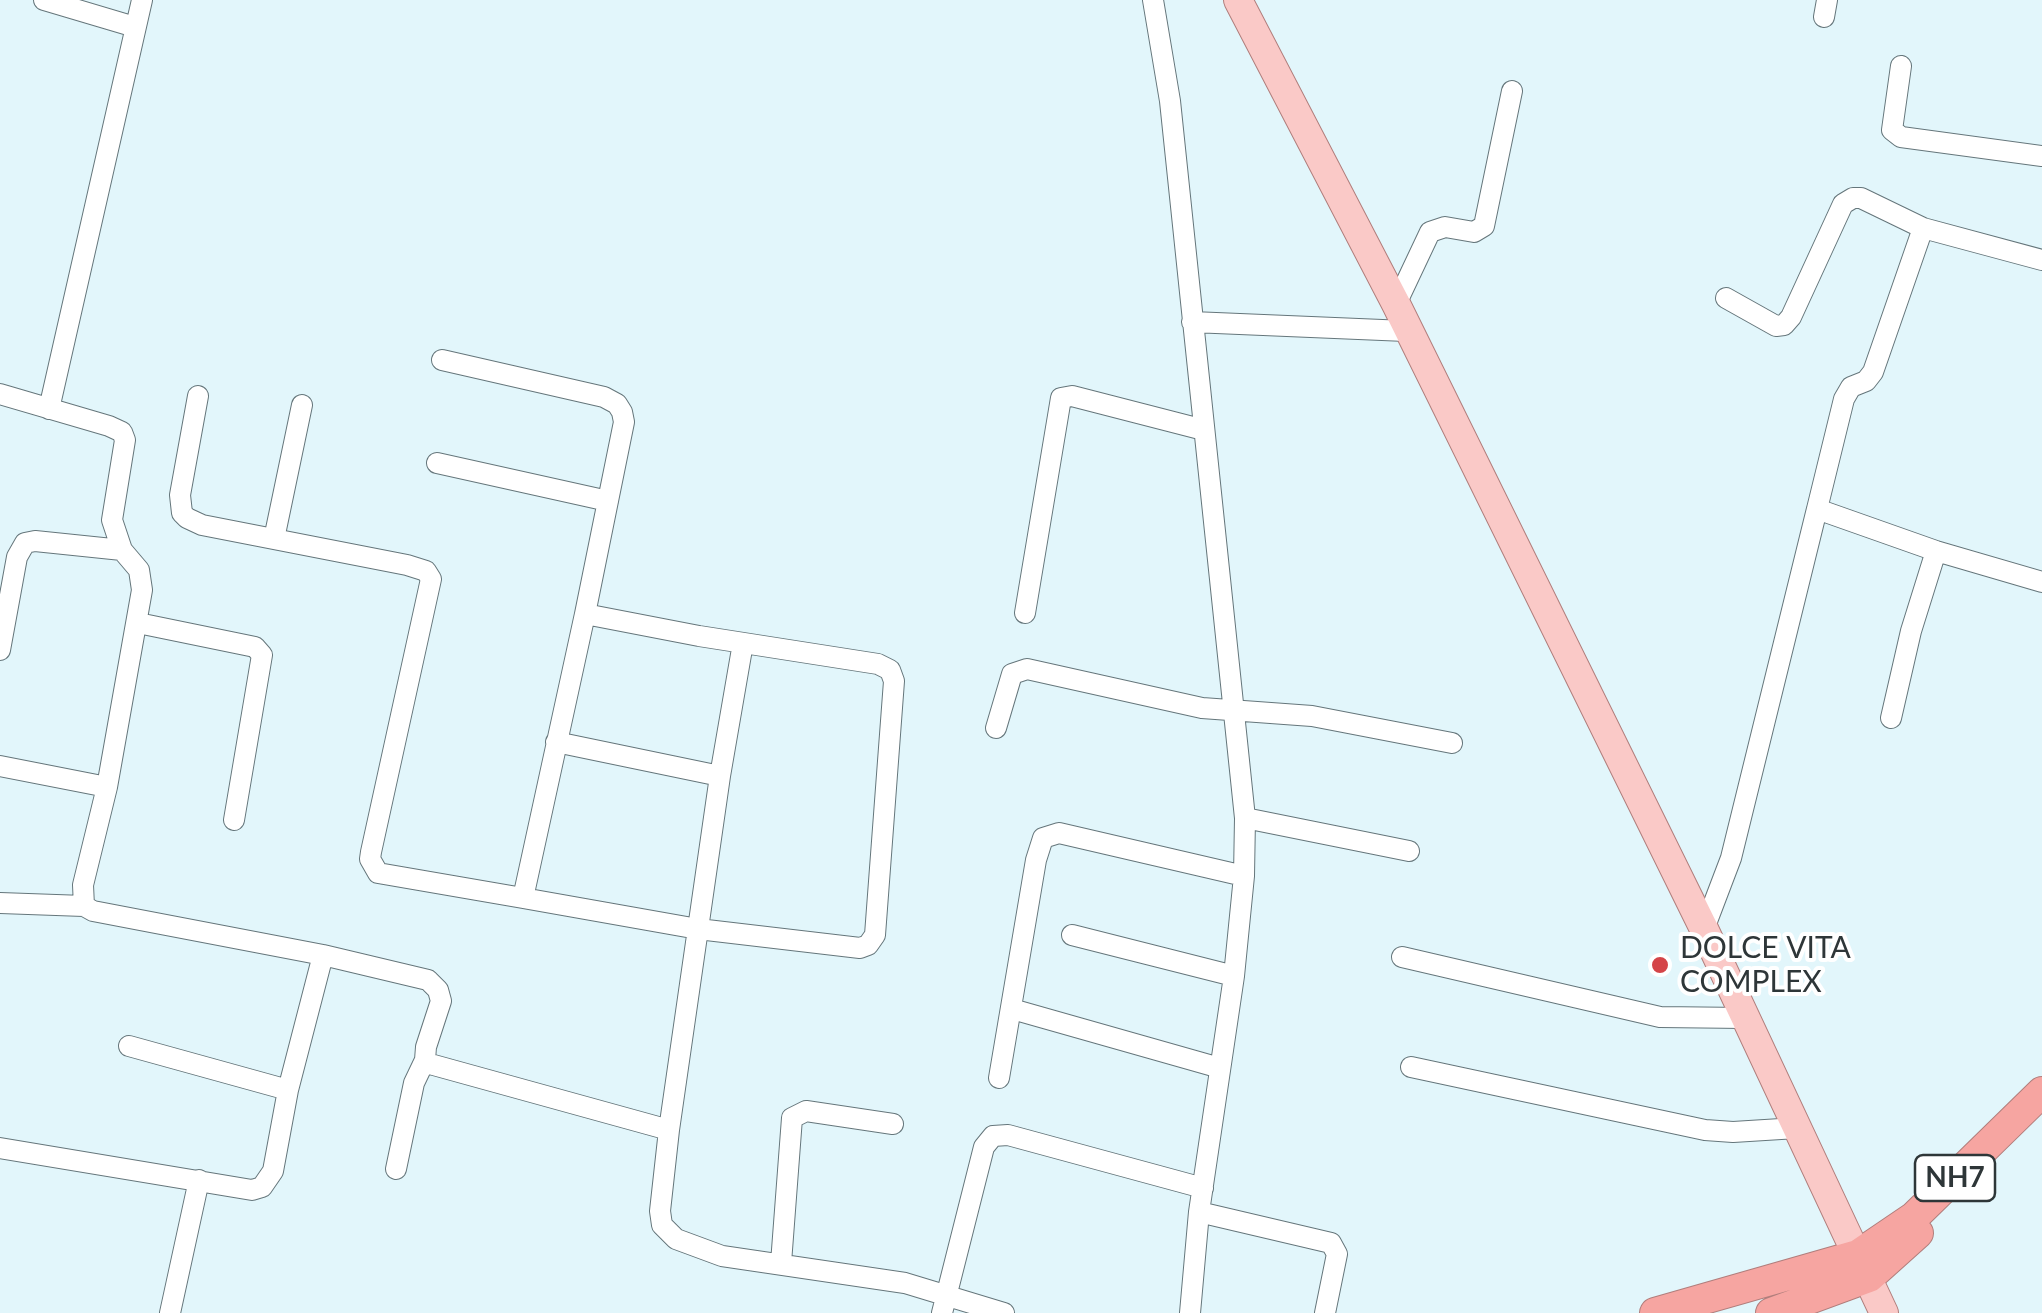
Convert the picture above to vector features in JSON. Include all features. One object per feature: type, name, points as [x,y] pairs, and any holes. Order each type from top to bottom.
[{"type":"highway","name":"NH7","points":[[1655,1313],[1864,1266],[2042,1092]]},
{"type":"highway","name":"NH7","points":[[1772,1313],[1864,1266],[1972,1184],[2042,1112]]},
{"type":"main road","points":[[1238,0],[1396,304],[1704,929],[1884,1313]]},
{"type":"street","points":[[44,0],[135,27]]},
{"type":"street","points":[[49,409],[142,0]]},
{"type":"street","points":[[1153,0],[1170,101],[1245,818],[1244,876],[1234,976],[1203,1188],[1190,1313]]},
{"type":"street","points":[[1901,66],[1892,130],[1901,137],[2042,156]]},
{"type":"street","points":[[1396,304],[1430,232],[1445,226],[1474,232],[1484,226],[1512,91]]},
{"type":"street","points":[[1726,298],[1776,326],[1787,322],[1848,199],[1861,198],[1923,228],[2042,260]]},
{"type":"street","points":[[1704,929],[1730,858],[1844,399],[1851,387],[1866,381],[1873,372],[1923,228]]},
{"type":"street","points":[[1192,322],[1406,331]]},
{"type":"street","points":[[442,360],[604,397],[617,404],[624,422],[523,898]]},
{"type":"street","points":[[0,394],[118,429],[125,436],[112,520],[122,550],[141,577],[138,623],[107,787],[82,885],[84,906]]},
{"type":"street","points":[[198,396],[182,483],[182,513],[193,522],[407,564],[429,574],[431,584],[370,859],[378,873],[698,929],[860,948],[872,941],[893,676],[878,664],[584,614]]},
{"type":"street","points":[[1025,614],[1061,398],[1072,396],[1204,430]]},
{"type":"street","points":[[274,538],[302,405]]},
{"type":"street","points":[[437,462],[608,502]]},
{"type":"street","points":[[1816,509],[1936,551],[2042,582]]},
{"type":"street","points":[[0,650],[17,557],[24,543],[122,550]]},
{"type":"street","points":[[1890,718],[1936,551]]},
{"type":"street","points":[[138,623],[255,646],[262,655],[234,820]]},
{"type":"street","points":[[743,643],[669,1130],[660,1210],[662,1225],[676,1239],[703,1251],[905,1283],[944,1303],[1004,1313]]},
{"type":"street","points":[[996,728],[1010,680],[1020,669],[1234,712],[1312,716],[1452,743]]},
{"type":"street","points":[[556,742],[720,776]]},
{"type":"street","points":[[0,766],[107,787]]},
{"type":"street","points":[[1245,818],[1409,851]]},
{"type":"street","points":[[999,1078],[1036,860],[1040,844],[1048,835],[1059,834],[1244,876]]},
{"type":"street","points":[[0,903],[84,906],[433,983],[441,1001],[425,1060],[414,1082],[396,1169]]},
{"type":"street","points":[[1072,936],[1234,976]]},
{"type":"street","points":[[0,1148],[252,1190],[267,1183],[323,956]]},
{"type":"street","points":[[1402,957],[1660,1017],[1744,1018]]},
{"type":"street","points":[[1012,1009],[1220,1068]]},
{"type":"street","points":[[129,1046],[288,1090]]},
{"type":"street","points":[[425,1060],[433,1066],[669,1130]]},
{"type":"street","points":[[1411,1067],[1705,1130],[1797,1128]]},
{"type":"street","points":[[781,1263],[792,1118],[806,1111],[893,1124]]},
{"type":"street","points":[[944,1303],[984,1147],[993,1136],[1008,1135],[1203,1188]]},
{"type":"street","points":[[170,1313],[199,1180]]},
{"type":"street","points":[[1200,1212],[1331,1244],[1338,1254],[1324,1313]]},
{"type":"place","name":"DOLCE VITA COMPLEX","points":[[1660,965]]}]
